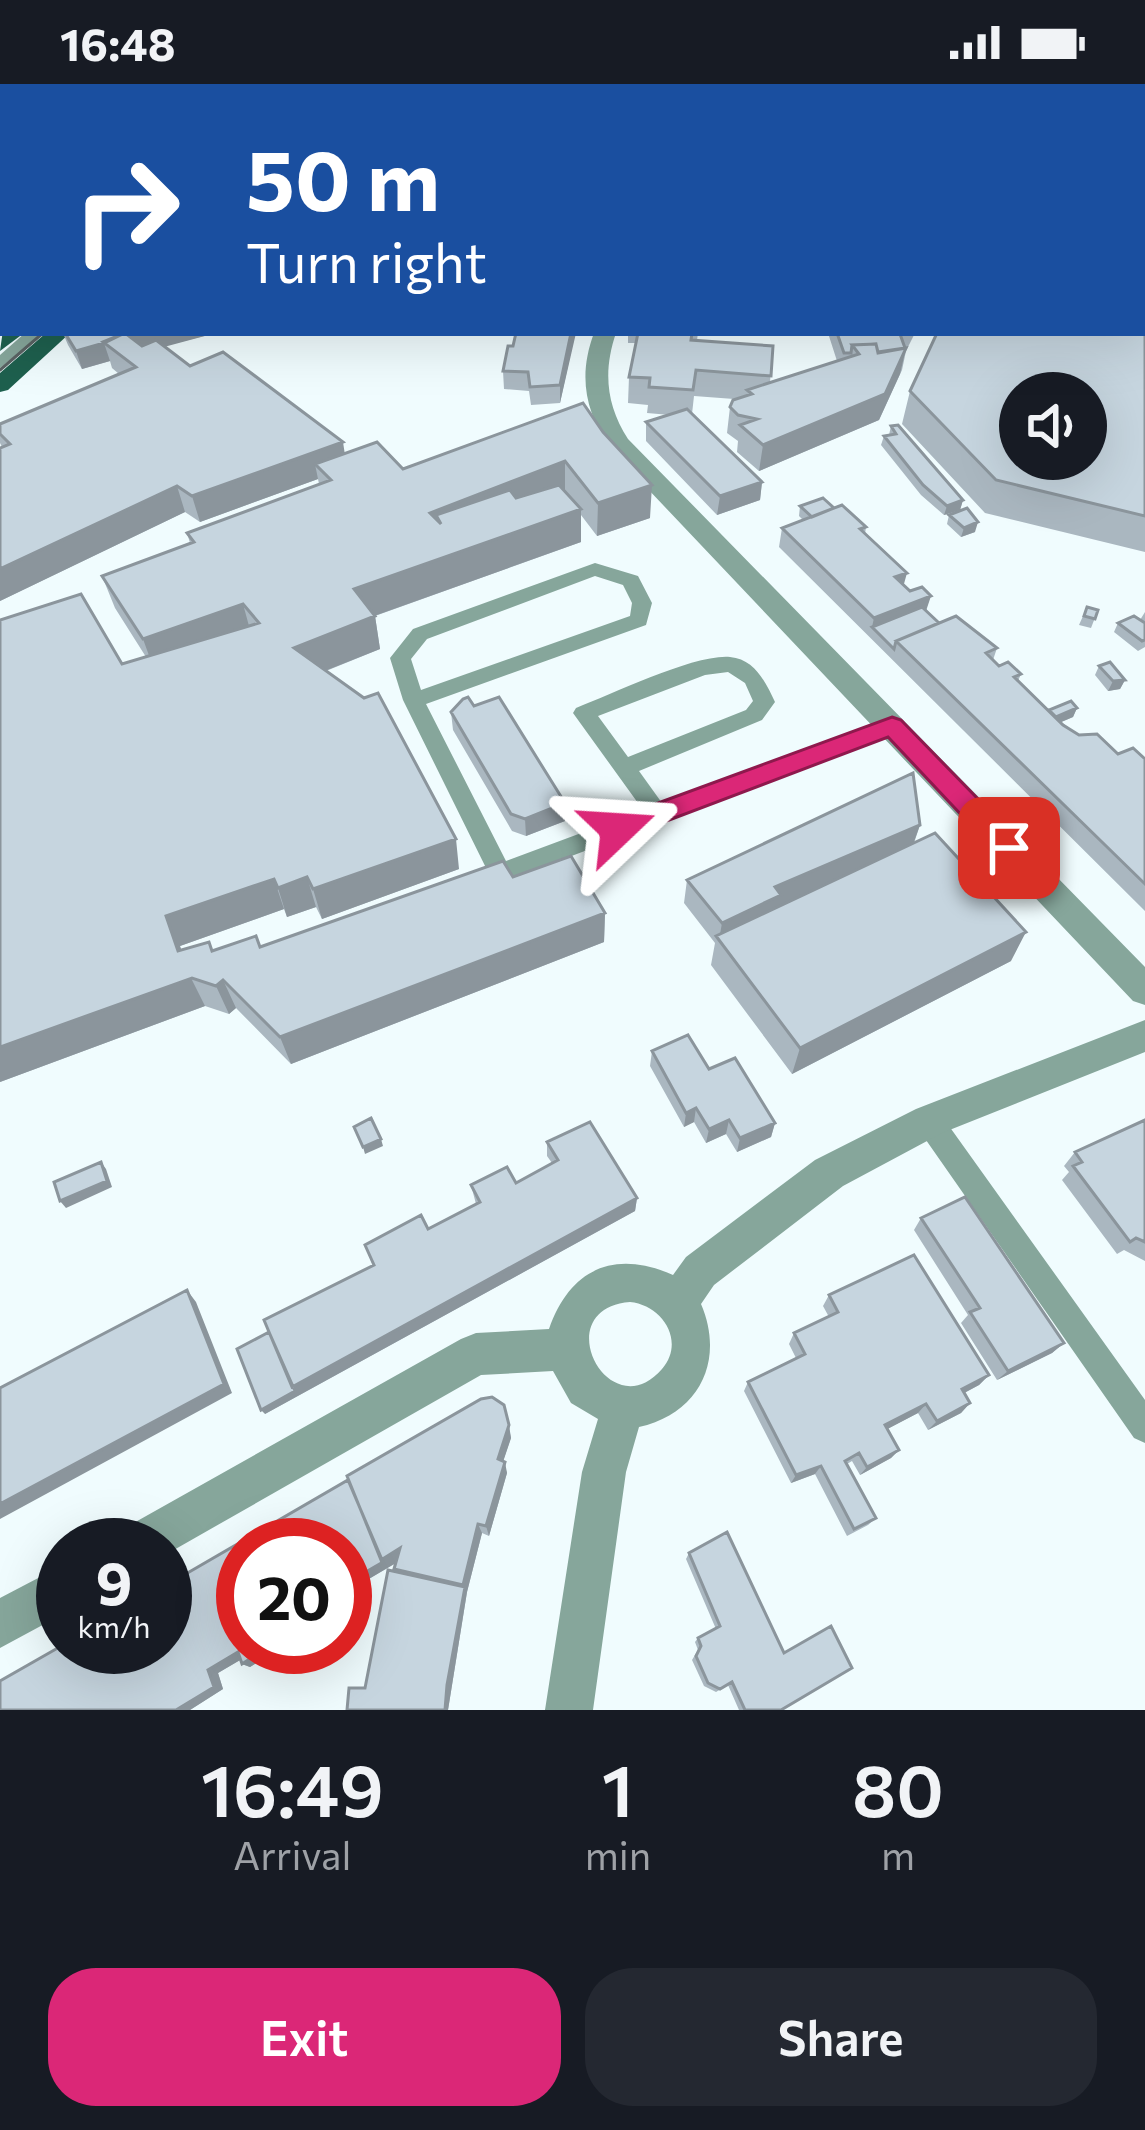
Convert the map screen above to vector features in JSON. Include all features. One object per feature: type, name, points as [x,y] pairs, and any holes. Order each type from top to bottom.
[{"type":"main road","points":[[0,385],[56,336]]},
{"type":"street","points":[[604,336],[596,354],[594,382],[602,418],[614,437],[1145,990]]},
{"type":"street","points":[[677,1303],[700,1271],[829,1173],[929,1121],[1145,1036]]},
{"type":"street","points":[[632,1280],[660,1289],[677,1303],[692,1345],[682,1379],[667,1395],[645,1406],[622,1406],[587,1388],[574,1371],[569,1349],[574,1315],[586,1298],[612,1283],[632,1280]]},
{"type":"street","points":[[187,1518],[476,1354],[569,1349]]},
{"type":"street","points":[[569,1710],[604,1472],[622,1406]]},
{"type":"street","points":[[0,1624],[36,1603]]},
{"type":"lane","points":[[0,363],[32,336]]},
{"type":"lane","points":[[414,700],[639,620],[642,603],[631,581],[595,569],[420,634],[400,658],[414,700],[489,876],[892,726]]},
{"type":"lane","points":[[626,767],[754,715],[764,702],[754,679],[731,664],[702,668],[584,713],[658,814]]},
{"type":"lane","points":[[929,1121],[1145,1427]]},
{"type":"building","points":[[67,336],[119,336],[104,343],[76,351]]},
{"type":"building","points":[[129,336],[142,346],[156,340],[190,366],[223,352],[343,442],[192,496],[177,486],[0,569],[0,448],[10,444],[0,434],[0,424],[136,367],[103,342]]},
{"type":"building","points":[[515,336],[570,336],[560,385],[530,387],[528,372],[503,371],[508,346],[513,346]]},
{"type":"building","points":[[637,336],[692,336],[691,340],[773,346],[771,376],[696,370],[693,390],[649,387],[650,378],[629,377]]},
{"type":"building","points":[[838,336],[901,336],[905,348],[878,352],[876,344],[852,345],[851,353],[844,353]]},
{"type":"building","points":[[936,336],[1145,336],[1145,516],[996,480],[910,391]]},
{"type":"building","points":[[876,344],[878,353],[906,348],[885,394],[763,445],[740,425],[757,419],[738,415],[730,407],[733,400],[752,394],[747,390],[859,354],[852,345]]},
{"type":"building","points":[[583,403],[652,485],[598,503],[565,461],[430,513],[441,524],[436,515],[510,490],[516,498],[559,485],[581,509],[354,589],[375,616],[294,648],[364,698],[378,693],[456,839],[313,889],[307,877],[278,888],[274,879],[166,916],[178,951],[209,942],[212,951],[256,936],[260,947],[503,861],[513,877],[571,856],[605,913],[280,1037],[223,980],[216,986],[192,978],[0,1047],[0,620],[81,594],[122,664],[259,623],[243,604],[143,639],[102,576],[194,542],[187,533],[331,480],[315,464],[377,442],[403,469]]},
{"type":"building","points":[[687,409],[762,482],[720,496],[646,422]]},
{"type":"building","points":[[898,425],[963,500],[947,506],[923,485],[884,436],[896,434],[891,426]]},
{"type":"building","points":[[823,498],[834,508],[812,517],[800,506]]},
{"type":"building","points":[[842,505],[907,573],[895,577],[910,591],[922,587],[931,596],[874,618],[782,528]]},
{"type":"building","points":[[967,508],[978,522],[964,528],[949,515]]},
{"type":"building","points":[[922,607],[939,623],[896,641],[894,649],[872,627]]},
{"type":"building","points":[[1087,607],[1098,610],[1095,619],[1084,616]]},
{"type":"building","points":[[956,616],[997,648],[986,653],[999,666],[1008,662],[1021,674],[1014,677],[1063,725],[1079,735],[1097,734],[1118,754],[1133,748],[1145,759],[1145,884],[896,641]]},
{"type":"building","points":[[1134,616],[1145,623],[1145,640],[1118,623]]},
{"type":"building","points":[[1110,662],[1125,680],[1113,681],[1099,666]]},
{"type":"building","points":[[468,697],[474,706],[499,697],[565,803],[525,819],[511,814],[451,712]]},
{"type":"building","points":[[1071,701],[1077,708],[1056,717],[1049,710]]},
{"type":"building","points":[[913,773],[920,825],[775,887],[781,895],[722,923],[687,880]]},
{"type":"building","points":[[935,833],[1026,932],[800,1048],[716,936]]},
{"type":"building","points":[[688,1035],[709,1069],[735,1058],[775,1123],[740,1138],[729,1120],[709,1129],[696,1108],[686,1113],[652,1051]]},
{"type":"building","points":[[371,1118],[381,1139],[363,1147],[354,1127]]},
{"type":"building","points":[[1145,1120],[1145,1242],[1136,1238],[1130,1242],[1073,1166],[1082,1162],[1075,1152]]},
{"type":"building","points":[[590,1122],[637,1198],[292,1387],[264,1320],[374,1265],[365,1245],[421,1215],[428,1229],[480,1202],[471,1185],[507,1167],[516,1183],[558,1160],[547,1142]]},
{"type":"building","points":[[101,1162],[107,1181],[60,1201],[54,1182]]},
{"type":"building","points":[[965,1197],[1064,1343],[1008,1371],[970,1312],[980,1308],[921,1218]]},
{"type":"building","points":[[914,1255],[989,1375],[962,1389],[970,1403],[937,1421],[926,1404],[885,1425],[899,1450],[867,1467],[859,1453],[845,1461],[876,1518],[854,1529],[821,1466],[796,1475],[748,1382],[805,1354],[794,1333],[838,1312],[829,1295]]},
{"type":"building","points":[[187,1290],[224,1384],[0,1504],[0,1388]]},
{"type":"building","points":[[269,1332],[295,1391],[261,1410],[237,1349]]},
{"type":"building","points":[[492,1397],[504,1405],[509,1425],[498,1459],[505,1462],[486,1526],[478,1524],[463,1585],[394,1569],[400,1548],[381,1560],[372,1538],[372,1518],[364,1518],[347,1476]]},
{"type":"building","points":[[348,1480],[364,1518],[282,1518]]},
{"type":"building","points":[[727,1532],[784,1653],[831,1626],[852,1668],[781,1710],[745,1710],[732,1682],[720,1689],[708,1683],[696,1656],[701,1646],[698,1638],[720,1626],[689,1553]]},
{"type":"building","points":[[372,1536],[383,1562],[372,1568]]},
{"type":"building","points":[[216,1556],[216,1665],[208,1670],[214,1687],[176,1710],[0,1710],[0,1681],[36,1660],[36,1674],[192,1674],[192,1570]]},
{"type":"building","points":[[388,1570],[465,1587],[445,1710],[347,1710],[349,1688],[365,1688],[368,1674],[372,1674]]},
{"type":"tram line","points":[[0,370],[40,336]]},
{"type":"route","points":[[618,829],[892,726],[1009,848]]}]
